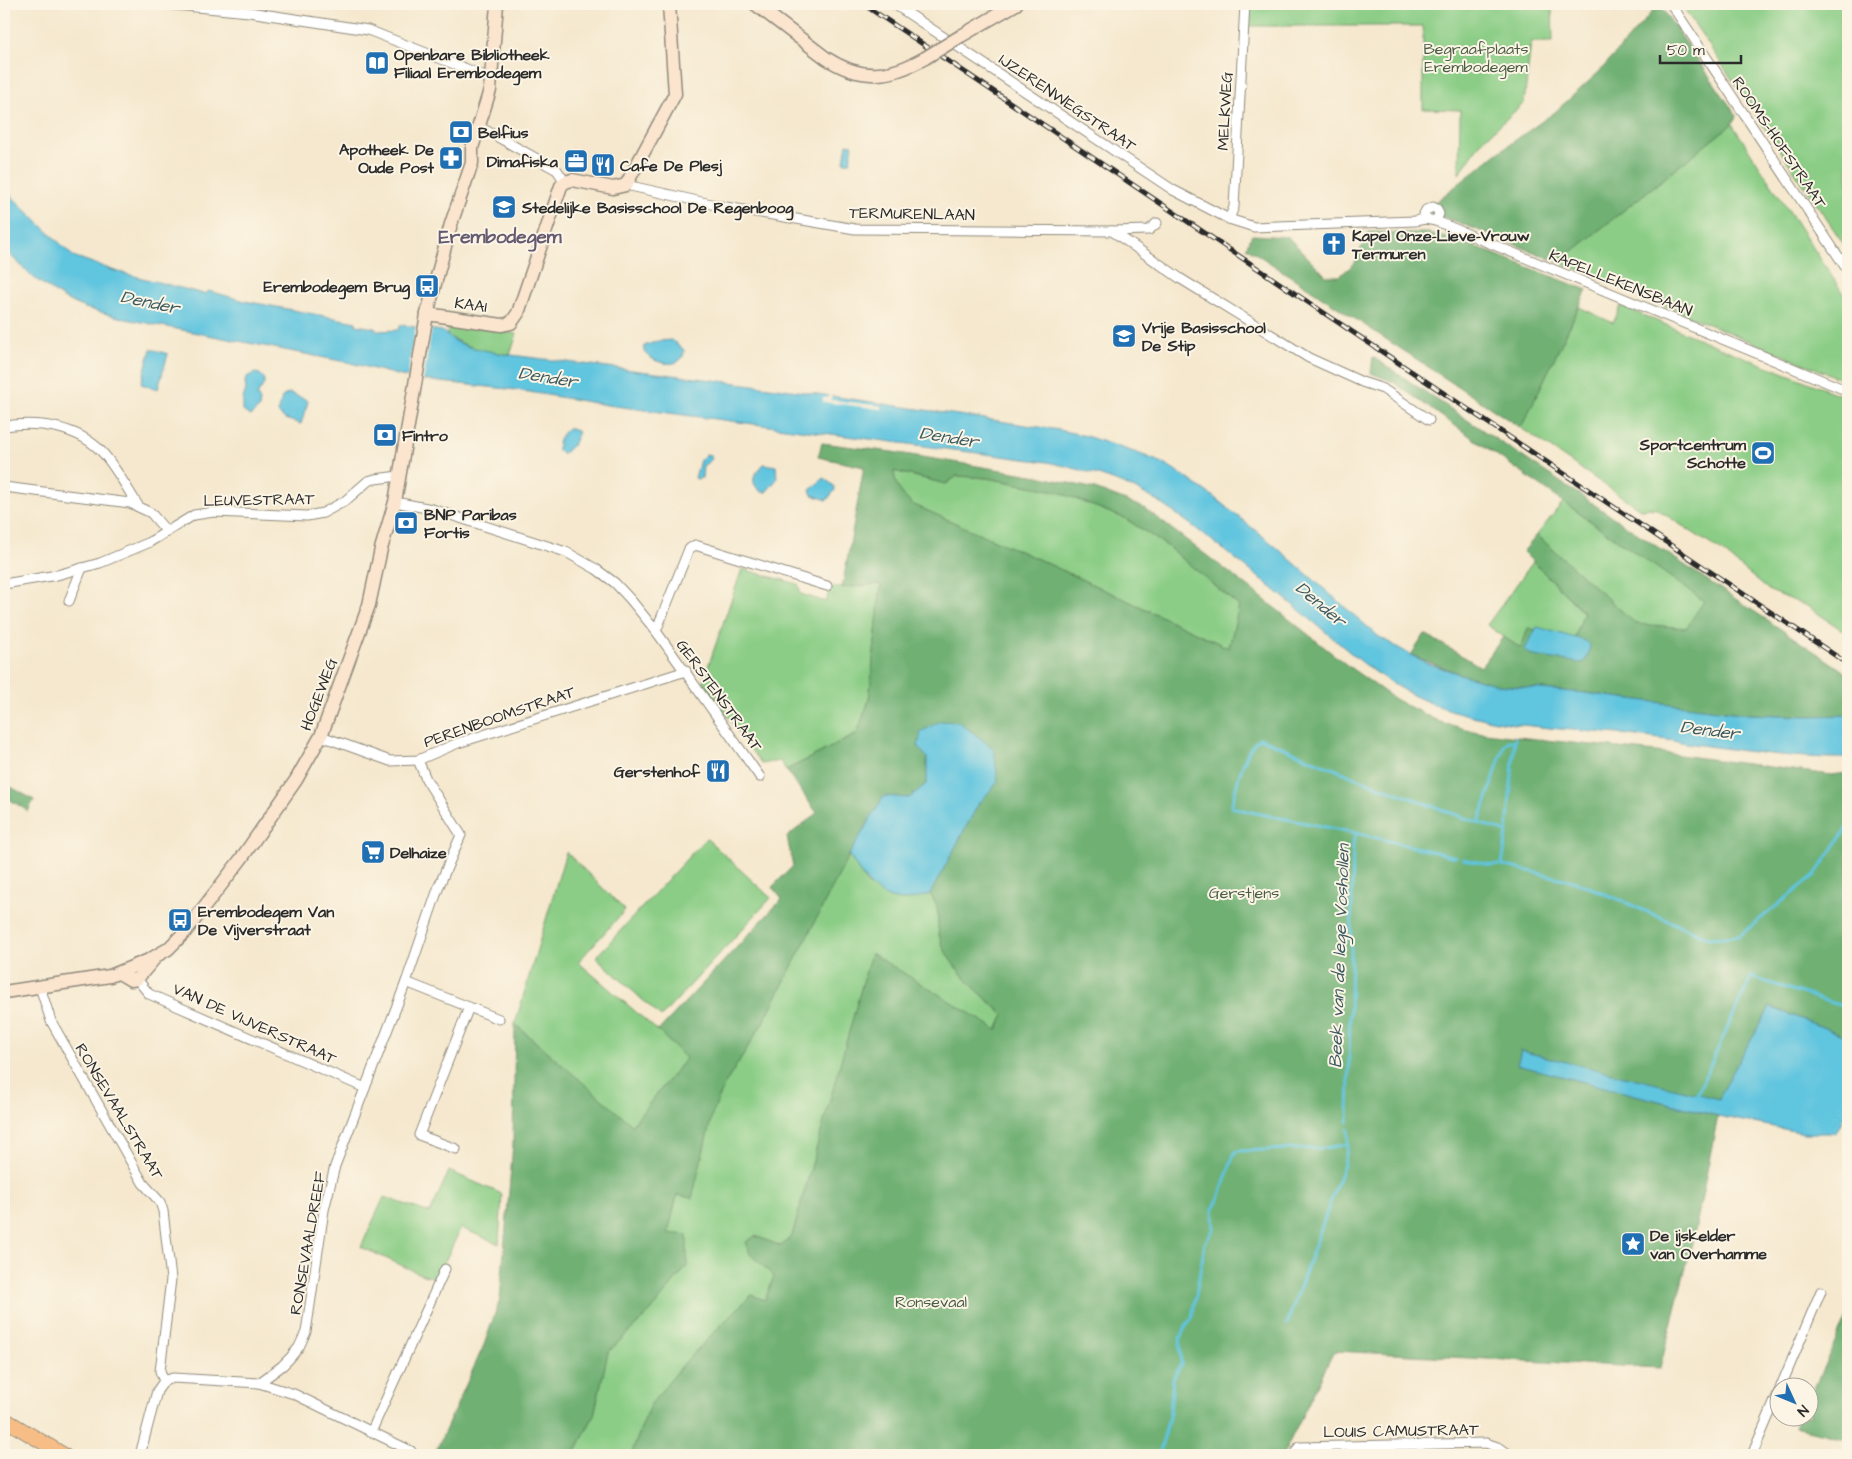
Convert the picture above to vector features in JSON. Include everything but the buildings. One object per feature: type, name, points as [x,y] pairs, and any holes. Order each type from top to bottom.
[{"type":"main road","points":[[4,1419],[64,1455]]},
{"type":"street","points":[[164,4],[249,12],[368,30],[492,79]]},
{"type":"street","name":"HOGEWEG","points":[[4,992],[110,976],[149,960],[168,949],[185,932],[242,859],[296,780],[321,736],[369,605],[381,549],[395,502],[425,320],[451,224],[472,163],[472,148],[492,79],[496,4]]},
{"type":"street","points":[[478,126],[557,170],[565,182],[572,180],[614,188],[626,185],[675,94],[669,4]]},
{"type":"street","points":[[755,4],[838,66],[864,74],[887,74],[910,66],[925,58],[1016,4]]},
{"type":"street","name":"IJZERENWEGSTRAAT","points":[[894,4],[1174,190],[1229,219]]},
{"type":"street","name":"MELKWEG","points":[[1229,219],[1234,207],[1245,4]]},
{"type":"street","name":"ROOMS-HOFSTRAAT","points":[[1671,4],[1848,271]]},
{"type":"street","name":"KAAI","points":[[425,320],[502,325],[511,323],[518,313],[561,186],[565,182]]},
{"type":"street","name":"TERMURENLAAN","points":[[626,185],[720,206],[855,229],[1112,231],[1149,230],[1157,223]]},
{"type":"street","points":[[1425,219],[1424,212],[1428,208],[1433,207],[1440,214],[1436,221]]},
{"type":"street","name":"KAPELLEKENSBAAN","points":[[1229,219],[1254,227],[1415,221],[1425,219],[1436,221],[1848,391]]},
{"type":"street","points":[[1112,231],[1194,287],[1309,358],[1338,372],[1383,389],[1429,420]]},
{"type":"street","points":[[4,426],[25,423],[48,426],[72,432],[89,441],[102,453],[139,507]]},
{"type":"street","name":"LEUVESTRAAT","points":[[4,584],[57,575],[100,563],[148,543],[194,515],[214,512],[307,516],[323,513],[345,500],[368,481],[399,476]]},
{"type":"street","points":[[4,487],[130,502],[151,513],[168,532]]},
{"type":"street","name":"GERSTENSTRAAT","points":[[395,502],[432,510],[566,552],[596,569],[615,583],[630,598],[686,671],[760,777]]},
{"type":"street","name":"GERSTENSTRAAT","points":[[656,631],[689,549],[695,545],[827,586]]},
{"type":"street","points":[[69,602],[82,568]]},
{"type":"street","name":"PERENBOOMSTRAAT","points":[[321,736],[390,761],[418,760],[458,743],[686,671]]},
{"type":"street","name":"RONSEVAALDREEF","points":[[259,1383],[290,1358],[299,1347],[306,1332],[327,1201],[335,1166],[406,982],[439,886],[461,835],[426,779],[418,760]]},
{"type":"street","name":"HOGEWEG","points":[[137,979],[158,955]]},
{"type":"street","points":[[119,973],[130,980],[137,979]]},
{"type":"street","name":"VAN DE VIJVERSTRAAT","points":[[137,979],[150,994],[364,1088]]},
{"type":"street","points":[[406,982],[500,1019]]},
{"type":"street","name":"RONSEVAALSTRAAT","points":[[40,986],[50,1021],[143,1183],[160,1202],[163,1211],[171,1279],[160,1371],[164,1381]]},
{"type":"street","points":[[456,1149],[419,1135],[469,1007]]},
{"type":"street","points":[[372,1430],[445,1269]]},
{"type":"street","points":[[1785,1376],[1821,1291]]},
{"type":"street","points":[[140,1455],[156,1391],[164,1381],[173,1378],[259,1383],[294,1394],[372,1430],[411,1451]]},
{"type":"street","points":[[1752,1455],[1770,1412]]},
{"type":"street","name":"LOUIS CAMUSTRAAT","points":[[1294,1455],[1299,1447],[1486,1443],[1500,1448],[1510,1455]]},
{"type":"green space","name":"Begraafplaats Erembodegem","points":[[1250,4],[1552,4],[1553,42],[1531,42],[1524,103],[1482,141],[1459,174],[1460,110],[1423,109],[1423,26],[1248,26]]},
{"type":"green space","points":[[1659,4],[1737,116],[1732,124],[1559,262],[1455,221],[1424,211],[1503,149],[1555,112],[1599,72]]},
{"type":"green space","points":[[1681,4],[1848,4],[1848,251],[1845,246]]},
{"type":"green space","points":[[1732,124],[1848,301],[1848,382],[1559,262]]},
{"type":"green space","points":[[1368,232],[1429,233],[1461,241],[1587,290],[1521,428],[1246,247],[1252,235],[1288,237],[1326,276],[1340,276],[1355,263]]},
{"type":"green space","points":[[1621,306],[1848,398],[1848,634],[1807,606],[1770,591],[1721,551],[1655,508],[1640,509],[1521,428],[1579,307],[1613,323]]},
{"type":"green space","points":[[450,323],[517,334],[510,355],[477,349],[454,339],[447,335]]},
{"type":"green space","points":[[1373,357],[1848,674],[1848,715],[1748,714],[1585,693],[1499,685],[1463,675],[1411,655],[1425,634],[1481,667],[1503,637],[1521,648],[1528,628],[1574,640],[1584,612],[1523,552],[1537,535],[1636,624],[1686,628],[1704,601],[1393,382],[1371,373]]},
{"type":"green space","name":"Gerstjens","points":[[822,443],[892,452],[1038,476],[1095,489],[1144,508],[1348,666],[1396,700],[1440,722],[1477,732],[1656,752],[1831,775],[1848,773],[1848,1037],[1770,1007],[1736,1065],[1719,1100],[1521,1051],[1518,1065],[1718,1116],[1695,1231],[1660,1368],[1334,1351],[1283,1455],[788,1455],[771,1451],[770,1455],[631,1455],[650,1405],[687,1360],[751,1295],[765,1300],[774,1276],[750,1254],[746,1242],[755,1236],[781,1246],[792,1236],[871,953],[997,1030],[1004,1015],[967,980],[951,960],[940,938],[938,911],[930,894],[979,802],[998,782],[927,758],[927,783],[909,798],[884,796],[849,855],[765,1019],[725,1084],[712,1115],[692,1198],[677,1195],[668,1233],[687,1235],[687,1266],[650,1312],[608,1352],[594,1415],[574,1455],[434,1455],[484,1345],[500,1299],[513,1143],[515,1024],[632,1125],[686,1058],[658,1031],[782,899],[772,887],[793,866],[787,837],[817,813],[786,770],[857,734],[869,700],[881,584],[842,588],[864,467],[818,457]],"holes":[[[894,471],[946,484],[957,476],[987,478],[1056,491],[1126,519],[1167,546],[1239,606],[1229,648],[1040,560],[912,504],[899,489]]]},
{"type":"green space","points":[[894,471],[946,484],[957,476],[987,478],[1056,491],[1126,519],[1167,546],[1239,606],[1229,648],[1040,560],[911,504],[899,489]]},
{"type":"green space","points":[[1563,502],[1705,601],[1686,628],[1636,624],[1537,535]]},
{"type":"green space","points":[[1533,562],[1584,613],[1574,640],[1521,649],[1487,625]]},
{"type":"green space","points":[[742,569],[798,584],[801,594],[826,602],[830,588],[833,587],[881,584],[869,700],[857,734],[786,770],[780,761],[761,764],[703,681]]},
{"type":"green space","points":[[4,783],[34,800],[28,811],[4,796]]},
{"type":"green space","points":[[706,838],[771,898],[661,1017],[596,957]]},
{"type":"green space","points":[[566,852],[625,910],[578,962],[658,1031],[686,1058],[631,1126],[515,1024]]},
{"type":"green space","points":[[849,855],[867,884],[903,900],[930,894],[938,911],[940,938],[951,960],[967,980],[1004,1015],[997,1030],[871,954],[792,1236],[781,1246],[755,1236],[750,1254],[774,1276],[765,1300],[751,1295],[687,1360],[650,1405],[631,1455],[574,1455],[594,1415],[608,1352],[650,1312],[687,1266],[668,1233],[677,1195],[692,1198],[712,1115],[725,1084],[765,1019]]},
{"type":"green space","points":[[449,1171],[502,1194],[499,1244],[461,1228],[437,1278],[423,1275],[361,1247],[384,1197],[430,1213]]},
{"type":"green space","points":[[1848,1313],[1848,1440],[1795,1427],[1820,1426],[1820,1376]]},
{"type":"water","points":[[847,144],[853,145],[850,162],[844,162]]},
{"type":"water","name":"Dender","points":[[4,189],[73,256],[115,271],[204,294],[209,291],[245,301],[356,322],[356,325],[375,328],[377,331],[398,330],[401,325],[442,331],[455,341],[469,347],[503,354],[777,388],[1059,430],[1086,436],[1160,462],[1184,476],[1275,546],[1378,636],[1427,663],[1499,685],[1585,693],[1748,714],[1848,715],[1848,758],[1769,754],[1638,736],[1515,724],[1484,719],[1425,701],[1375,672],[1238,561],[1165,506],[1123,484],[1078,469],[1047,462],[607,405],[517,390],[405,377],[351,363],[126,319],[85,308],[63,298],[34,278],[4,249]]},
{"type":"water","points":[[672,340],[684,350],[683,357],[679,361],[674,363],[661,362],[654,360],[644,352],[644,346],[658,341]]},
{"type":"water","points":[[151,349],[168,354],[158,389],[141,384]]},
{"type":"water","points":[[254,373],[260,374],[264,378],[264,384],[257,395],[260,401],[259,408],[250,416],[243,411],[243,399],[247,377]]},
{"type":"water","points":[[289,393],[308,402],[301,424],[285,419],[278,413],[282,397]]},
{"type":"water","points":[[568,428],[577,431],[578,434],[573,445],[562,454],[558,450],[558,443],[561,435]]},
{"type":"water","points":[[706,454],[710,455],[712,459],[703,466],[702,478],[697,479],[695,478],[700,460]]},
{"type":"water","points":[[764,464],[776,466],[777,479],[766,492],[762,492],[755,485],[754,478],[755,474]]},
{"type":"water","points":[[824,478],[834,486],[835,490],[827,500],[812,495],[810,490]]},
{"type":"water","points":[[1537,627],[1586,641],[1590,645],[1588,656],[1584,662],[1580,663],[1534,656],[1525,651]]},
{"type":"water","points":[[940,721],[959,722],[994,749],[998,782],[979,803],[930,894],[907,900],[894,899],[885,896],[870,885],[849,855],[884,796],[909,798],[927,783],[927,758],[918,746],[921,732]]},
{"type":"water","points":[[1770,1007],[1848,1037],[1848,1108],[1836,1133],[1804,1133],[1718,1116],[1517,1065],[1521,1051],[1719,1099],[1736,1065]]},
{"type":"pier","points":[[416,325],[432,327],[423,382],[407,380]]},
{"type":"pier","points":[[829,394],[832,395],[831,400],[882,406],[882,409],[823,402],[823,398],[828,398]]},
{"type":"waterway","points":[[1356,833],[1231,807],[1241,769],[1254,743],[1260,738],[1356,778],[1479,823]]},
{"type":"waterway","name":"Beek van de lege Voshollen","points":[[1463,859],[1491,865],[1502,865],[1507,832],[1515,738]]},
{"type":"waterway","points":[[1507,832],[1479,823],[1504,746],[1508,741],[1515,741]]},
{"type":"waterway","points":[[1502,865],[1577,882],[1709,938],[1739,936],[1815,875],[1848,826]]},
{"type":"waterway","name":"Beek van de lege Voshollen","points":[[1348,1122],[1353,842],[1356,833],[1456,857]]},
{"type":"waterway","points":[[1697,1094],[1751,977],[1842,1006],[1848,1001]]},
{"type":"waterway","name":"Beek van de lege Voshollen","points":[[1287,1324],[1344,1164],[1348,1144],[1348,1129]]},
{"type":"waterway","name":"Beek van de lege Voshollen","points":[[1159,1455],[1170,1413],[1173,1379],[1181,1364],[1180,1338],[1192,1318],[1205,1243],[1214,1229],[1213,1209],[1219,1198],[1234,1154],[1237,1151],[1325,1148],[1348,1144]]},
{"type":"railway","points":[[863,4],[1848,664]]},
{"type":"place","name":"Openbare Bibliotheek Filiaal Erembodegem","points":[[377,63]]},
{"type":"place","name":"Belfius","points":[[461,132]]},
{"type":"place","name":"Apotheek De Oude Post","points":[[451,158]]},
{"type":"place","name":"Dimafiska","points":[[576,161]]},
{"type":"place","name":"Cafe De Plesj","points":[[603,165]]},
{"type":"place","name":"Stedelijke Basisschool De Regenboog","points":[[504,207]]},
{"type":"place","name":"Kapel Onze-Lieve-Vrouw Termuren","points":[[1334,244]]},
{"type":"place","name":"Erembodegem Brug","points":[[427,286]]},
{"type":"place","name":"Vrije Basisschool De Stip","points":[[1124,336]]},
{"type":"place","name":"Fintro","points":[[385,435]]},
{"type":"place","name":"Sportcentrum Schotte","points":[[1763,453]]},
{"type":"place","name":"BNP Paribas Fortis","points":[[406,523]]},
{"type":"place","name":"Gerstenhof","points":[[718,771]]},
{"type":"place","name":"Delhaize","points":[[373,852]]},
{"type":"place","name":"Erembodegem Van De Vijverstraat","points":[[180,920]]},
{"type":"place","name":"De ijskelder van Overhamme","points":[[1633,1244]]},
{"type":"district","name":"Erembodegem","points":[[500,236]]},
{"type":"park label","name":"Ronsevaal","points":[[931,1301]]}]
